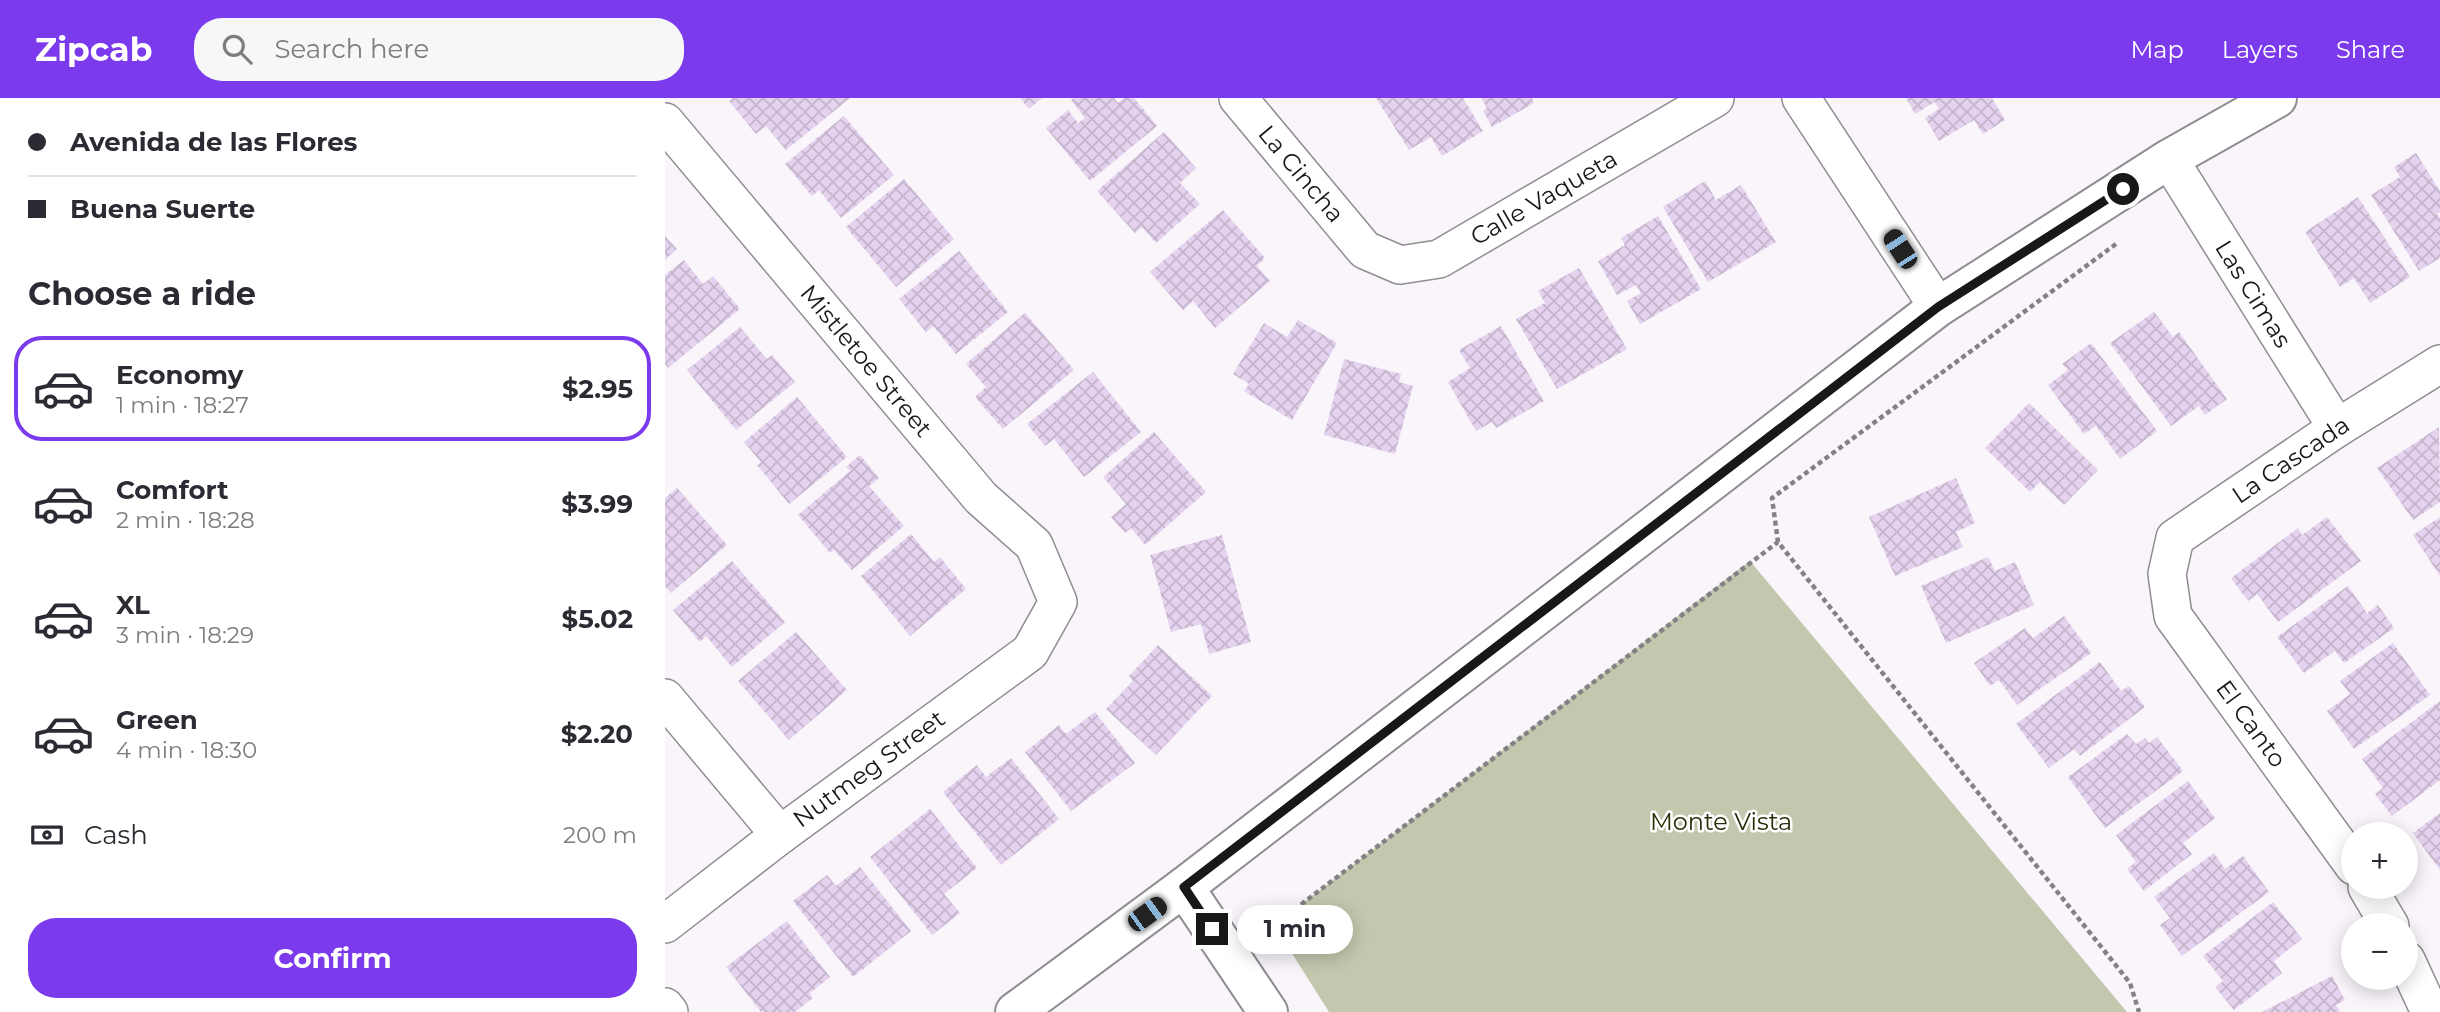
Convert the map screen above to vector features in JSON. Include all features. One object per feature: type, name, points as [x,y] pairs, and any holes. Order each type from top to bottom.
[{"type":"main road","points":[[1015,1012],[1184,887],[1938,307],[2169,159],[2277,98]]},
{"type":"main road","points":[[1184,887],[1268,1012]]},
{"type":"street","name":"La Cincha","points":[[1238,98],[1364,250]]},
{"type":"street","name":"Calle Vaqueta","points":[[1364,250],[1399,265],[1439,259],[1715,98]]},
{"type":"street","points":[[1801,98],[1938,307]]},
{"type":"street","name":"Mistletoe Street","points":[[665,122],[981,498],[1034,545],[1058,602]]},
{"type":"street","name":"Las Cimas","points":[[2169,159],[2337,428]]},
{"type":"street","name":"La Cascada","points":[[2168,573],[2175,538],[2337,428],[2440,364]]},
{"type":"street","name":"El Canto","points":[[2168,573],[2173,616],[2341,848]]},
{"type":"street","name":"Nutmeg Street","points":[[665,924],[780,835],[1030,652],[1058,602]]},
{"type":"street","points":[[665,698],[780,835]]},
{"type":"street","points":[[2418,986],[2430,1012]]},
{"type":"street","points":[[665,1007],[669,1012]]},
{"type":"path","points":[[2121,240],[1772,498],[1778,542],[2130,983],[2139,1012]]},
{"type":"path","points":[[1274,925],[1778,542]]},
{"type":"green space","name":"Monte Vista","points":[[1750,561],[2127,1012],[1329,1012],[1274,925]]},
{"type":"building","points":[[732,98],[850,98],[786,150],[766,126],[756,134],[729,101]]},
{"type":"building","points":[[1020,98],[1042,98],[1029,109]]},
{"type":"building","points":[[1114,98],[1118,103],[1124,98],[1134,98],[1157,126],[1090,181],[1046,128],[1068,110],[1078,123],[1085,118],[1071,100]]},
{"type":"building","points":[[1376,98],[1463,98],[1483,131],[1442,156],[1431,137],[1409,150]]},
{"type":"building","points":[[1481,98],[1532,98],[1534,103],[1492,127],[1483,111],[1487,108]]},
{"type":"building","points":[[1906,98],[1992,98],[2005,120],[1983,134],[1974,120],[1939,141],[1925,118],[1939,109],[1935,102],[1915,114]]},
{"type":"building","points":[[844,116],[894,175],[841,218],[819,190],[812,196],[785,164]]},
{"type":"building","points":[[1164,132],[1196,168],[1180,183],[1200,204],[1156,243],[1142,227],[1135,233],[1097,191]]},
{"type":"building","points":[[2416,153],[2440,191],[2440,212],[2437,214],[2440,218],[2440,258],[2419,271],[2371,195],[2400,177],[2394,167]]},
{"type":"building","points":[[904,179],[954,239],[896,287],[846,227]]},
{"type":"building","points":[[1705,181],[1716,200],[1741,185],[1776,242],[1708,282],[1663,207]]},
{"type":"building","points":[[2358,197],[2410,277],[2370,303],[2354,278],[2340,287],[2305,232]]},
{"type":"building","points":[[1223,210],[1265,258],[1257,266],[1270,281],[1215,328],[1193,301],[1183,310],[1150,272]]},
{"type":"building","points":[[1658,216],[1701,289],[1640,324],[1627,301],[1641,293],[1636,285],[1617,295],[1598,261],[1625,245],[1621,238]]},
{"type":"building","points":[[665,236],[677,249],[665,260]]},
{"type":"building","points":[[959,251],[1008,312],[956,354],[933,326],[926,332],[899,299]]},
{"type":"building","points":[[684,260],[703,284],[713,276],[740,309],[668,368],[665,364],[665,275]]},
{"type":"building","points":[[1579,268],[1627,349],[1557,389],[1516,319],[1545,303],[1538,291]]},
{"type":"building","points":[[2154,312],[2173,337],[2179,332],[2227,399],[2205,415],[2199,406],[2171,426],[2110,343]]},
{"type":"building","points":[[1025,313],[1074,370],[1003,429],[975,397],[986,387],[966,364]]},
{"type":"building","points":[[1298,320],[1337,343],[1292,420],[1244,391],[1249,384],[1233,374],[1264,323],[1287,337]]},
{"type":"building","points":[[1501,326],[1544,401],[1496,428],[1492,422],[1476,431],[1448,382],[1470,368],[1459,350]]},
{"type":"building","points":[[740,327],[767,359],[772,355],[795,382],[736,430],[687,370]]},
{"type":"building","points":[[2091,343],[2157,431],[2120,459],[2096,426],[2084,434],[2048,385],[2068,370],[2062,364]]},
{"type":"building","points":[[1344,359],[1401,374],[1399,382],[1413,386],[1395,454],[1324,435]]},
{"type":"building","points":[[1093,372],[1141,432],[1084,477],[1054,439],[1045,446],[1027,424]]},
{"type":"building","points":[[797,397],[847,457],[789,504],[757,465],[761,462],[744,442]]},
{"type":"building","points":[[2029,403],[2098,470],[2064,505],[2040,482],[2030,492],[1985,448]]},
{"type":"building","points":[[2439,427],[2440,502],[2413,520],[2377,468]]},
{"type":"building","points":[[1154,432],[1206,492],[1145,545],[1131,528],[1125,533],[1111,517],[1126,504],[1103,477]]},
{"type":"building","points":[[860,455],[879,478],[869,486],[904,526],[852,570],[834,550],[830,553],[798,515],[850,471],[846,467]]},
{"type":"building","points":[[1956,478],[1975,523],[1956,532],[1963,547],[1895,576],[1869,517]]},
{"type":"building","points":[[677,488],[727,545],[671,593],[665,586],[665,498]]},
{"type":"building","points":[[2327,517],[2361,561],[2278,622],[2257,594],[2248,601],[2231,578],[2298,528],[2302,535]]},
{"type":"building","points":[[2440,517],[2440,576],[2413,535]]},
{"type":"building","points":[[911,534],[934,562],[940,557],[966,589],[910,636],[861,576]]},
{"type":"building","points":[[1222,535],[1251,642],[1209,654],[1201,624],[1171,632],[1150,555]]},
{"type":"building","points":[[1988,557],[1995,571],[2015,562],[2034,605],[1946,643],[1921,586]]},
{"type":"building","points":[[732,561],[785,622],[732,667],[706,636],[700,642],[673,610]]},
{"type":"building","points":[[2348,586],[2367,613],[2378,605],[2394,628],[2344,663],[2335,651],[2304,673],[2277,637]]},
{"type":"building","points":[[2064,616],[2091,653],[2017,705],[1999,680],[1990,686],[1974,663],[2025,628],[2033,638]]},
{"type":"building","points":[[796,632],[847,690],[789,740],[738,681]]},
{"type":"building","points":[[2393,643],[2430,695],[2354,749],[2327,711],[2350,694],[2340,681]]},
{"type":"building","points":[[1158,645],[1212,696],[1156,755],[1106,709],[1133,681],[1129,676]]},
{"type":"building","points":[[2100,662],[2121,691],[2129,686],[2145,707],[2080,756],[2074,749],[2049,768],[2016,724]]},
{"type":"building","points":[[2440,701],[2440,780],[2392,816],[2375,794],[2383,788],[2362,759]]},
{"type":"building","points":[[1095,712],[1135,763],[1071,811],[1025,752],[1059,725],[1066,734]]},
{"type":"building","points":[[2127,734],[2136,744],[2145,738],[2149,743],[2157,737],[2183,771],[2105,828],[2068,777]]},
{"type":"building","points":[[1011,758],[1059,819],[1001,865],[943,792],[977,765],[986,777]]},
{"type":"building","points":[[2188,781],[2215,818],[2183,843],[2192,854],[2144,891],[2127,869],[2136,862],[2116,835]]},
{"type":"building","points":[[930,809],[977,868],[944,894],[960,913],[932,935],[870,857]]},
{"type":"building","points":[[2440,813],[2440,870],[2418,840],[2418,829]]},
{"type":"building","points":[[2214,853],[2225,869],[2243,856],[2269,892],[2182,956],[2160,925],[2170,918],[2154,897]]},
{"type":"building","points":[[860,867],[911,931],[853,977],[793,901],[827,875],[836,886]]},
{"type":"building","points":[[2273,902],[2302,939],[2274,961],[2282,973],[2234,1010],[2215,987],[2223,981],[2203,956]]},
{"type":"building","points":[[787,921],[830,977],[810,993],[813,998],[795,1012],[761,1012],[726,967]]},
{"type":"building","points":[[2332,976],[2345,1000],[2336,1005],[2340,1012],[2262,1012]]},
{"type":"route","points":[[1212,929],[1184,887],[1938,307],[2123,189]]}]
